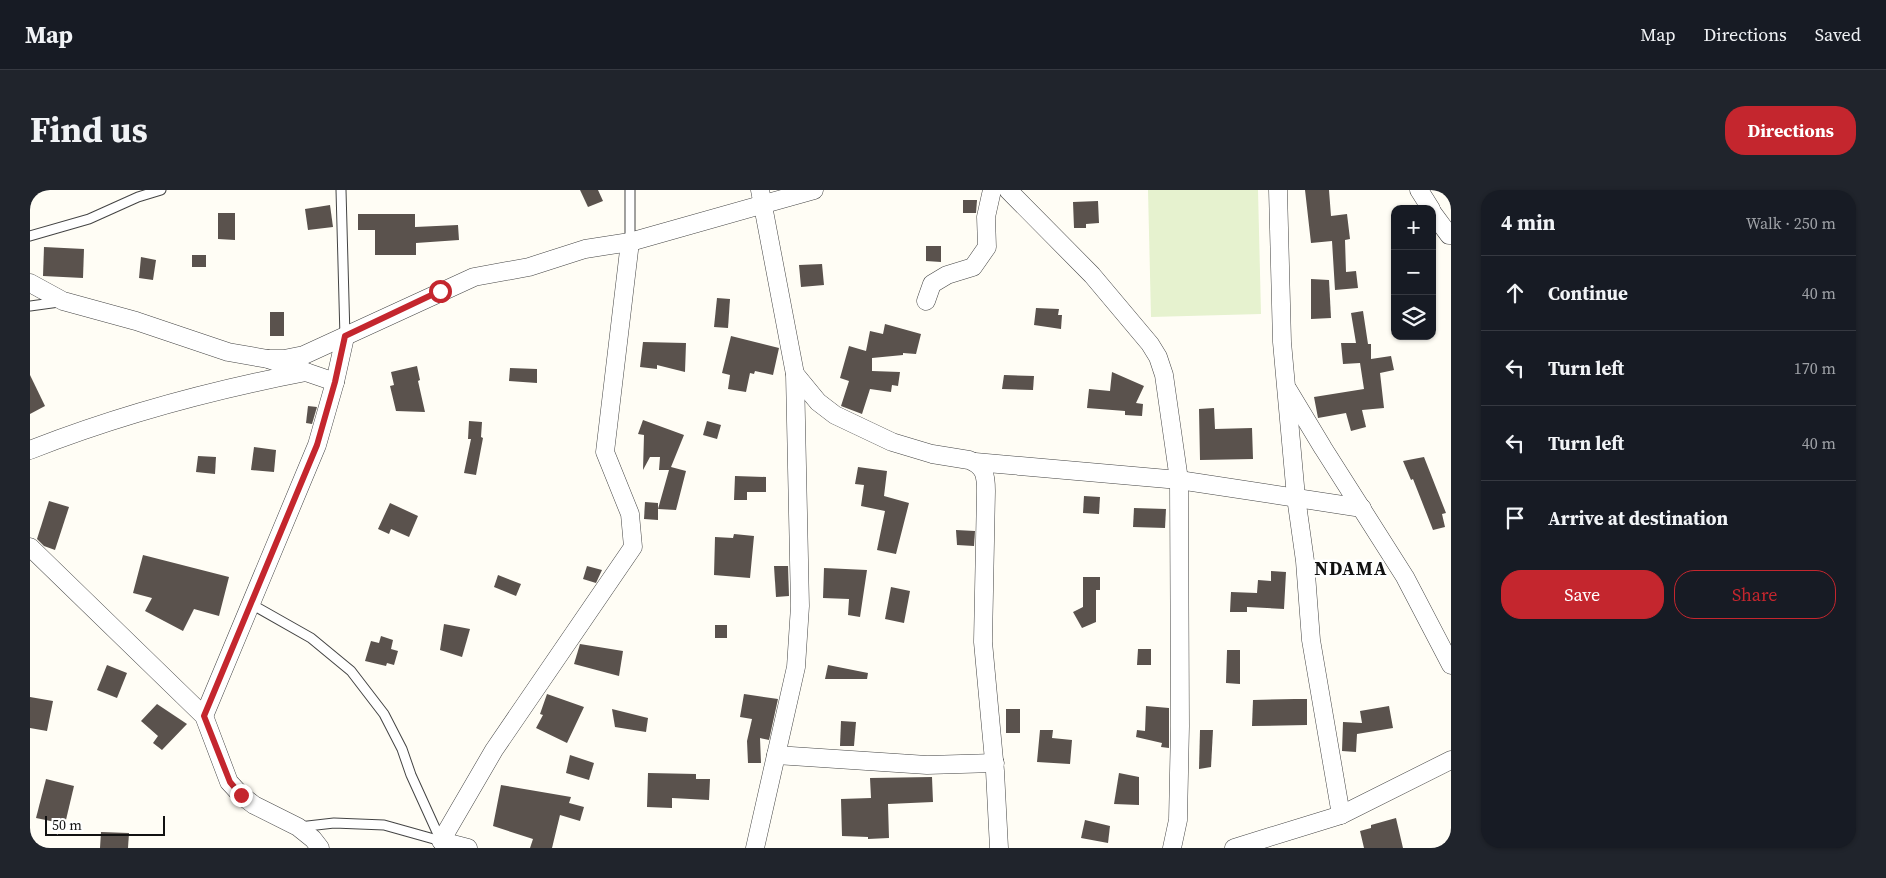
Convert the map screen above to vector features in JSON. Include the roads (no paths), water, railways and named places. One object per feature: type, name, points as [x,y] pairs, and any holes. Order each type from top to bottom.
[{"type":"street","points":[[268,359],[284,359],[304,355],[474,277],[529,266],[585,249],[630,242],[762,198],[814,190]]},
{"type":"street","points":[[926,301],[932,284],[947,275],[973,266],[987,247],[986,216],[992,190]]},
{"type":"street","points":[[1008,190],[1092,275],[1150,344],[1158,357],[1164,375],[1178,480],[1180,726],[1178,820],[1172,848]]},
{"type":"street","points":[[1278,190],[1282,342],[1296,498],[1305,561],[1311,640],[1341,814]]},
{"type":"street","points":[[1420,190],[1428,205]]},
{"type":"street","points":[[755,848],[796,667],[800,606],[795,374],[762,198]]},
{"type":"street","points":[[1436,217],[1449,235],[1451,235]]},
{"type":"street","points":[[468,848],[441,841],[494,750],[633,547],[630,514],[605,452],[630,242]]},
{"type":"street","points":[[30,283],[63,301],[136,321],[228,352],[268,359],[335,382]]},
{"type":"street","points":[[204,716],[317,445],[335,382],[345,336]]},
{"type":"street","points":[[30,450],[161,406],[260,381],[307,372]]},
{"type":"street","points":[[795,374],[818,402],[835,415],[892,442],[932,454],[975,462],[1178,480],[1362,508]]},
{"type":"street","points":[[1286,385],[1323,448],[1405,577],[1451,665]]},
{"type":"street","points":[[975,462],[984,470],[986,476],[983,642],[995,764],[999,848]]},
{"type":"street","points":[[30,548],[204,716],[230,782],[241,795],[254,805],[298,827],[313,839],[320,848]]},
{"type":"street","points":[[776,755],[928,764],[995,764]]},
{"type":"street","points":[[1234,848],[1341,814],[1451,760]]},
{"type":"lane","points":[[30,236],[89,219],[138,197],[161,190]]},
{"type":"lane","points":[[341,190],[345,336]]},
{"type":"lane","points":[[630,190],[630,242]]},
{"type":"lane","points":[[30,306],[63,301]]},
{"type":"lane","points":[[251,604],[311,638],[351,671],[384,714],[441,841]]},
{"type":"lane","points":[[298,827],[334,823],[384,825],[441,841]]},
{"type":"district","name":"NDAMA","points":[[1351,568]]}]
